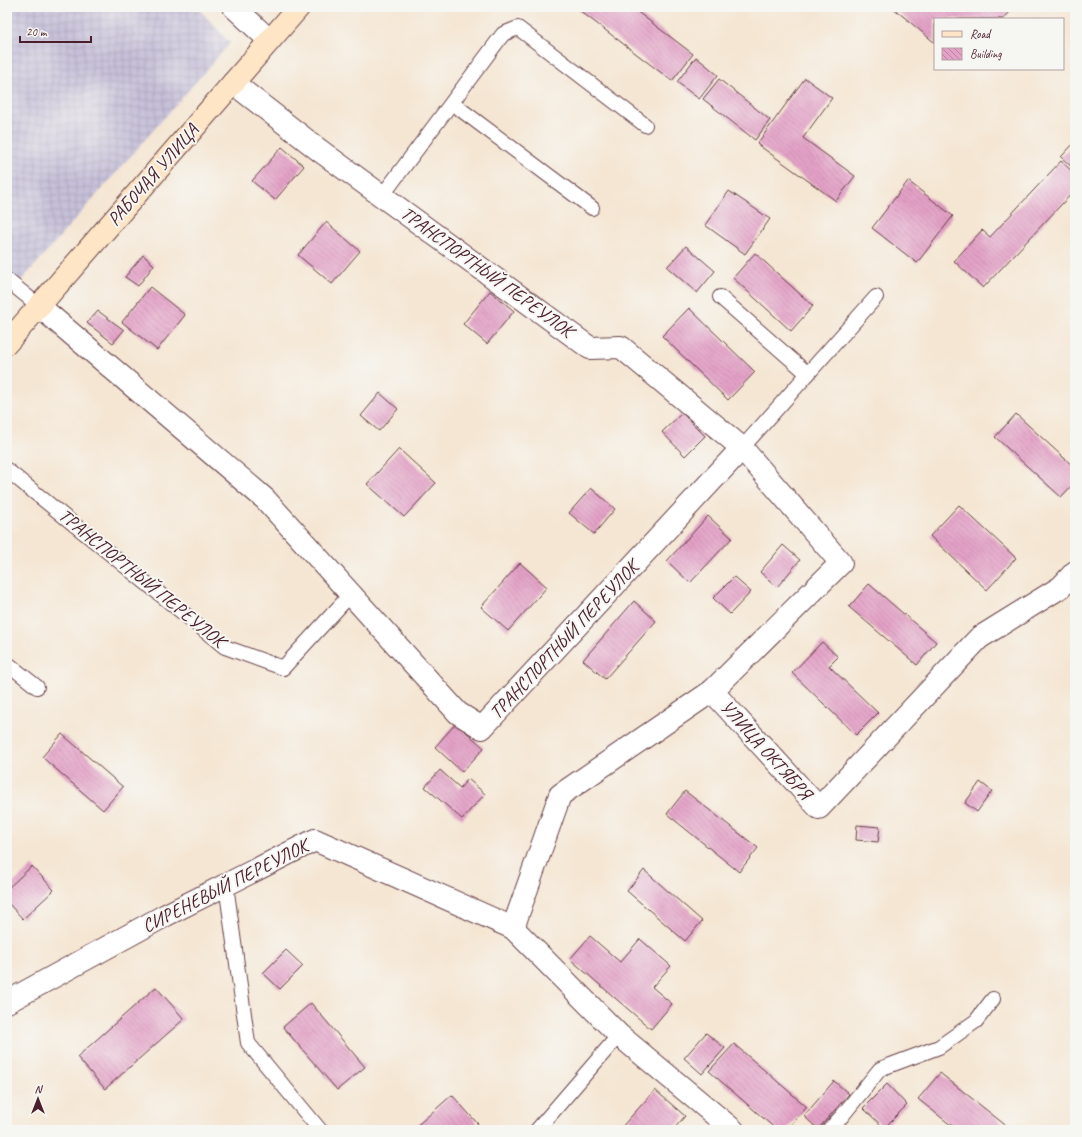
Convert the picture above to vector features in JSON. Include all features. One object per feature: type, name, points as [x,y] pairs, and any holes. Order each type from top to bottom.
[{"type":"street","points":[[234,7],[269,40]]},
{"type":"street","name":"РАБОЧАЯ УЛИЦА","points":[[7,343],[299,7]]},
{"type":"street","name":"ТРАНСПОРТНЫЙ ПЕРЕУЛОК","points":[[233,83],[319,150],[590,348],[621,347],[742,448],[841,563],[712,691]]},
{"type":"street","name":"ТРАНСПОРТНЫЙ ПЕРЕУЛОК","points":[[39,306],[265,499],[458,713],[482,728],[742,448]]},
{"type":"street","name":"УЛИЦА ОКТЯБРЯ","points":[[513,928],[560,795],[712,691],[818,808],[979,638],[1061,587],[1075,572]]},
{"type":"street","name":"СИРЕНЕВЫЙ ПЕРЕУЛОК","points":[[7,1002],[166,915],[315,840],[513,928]]},
{"type":"street","points":[[513,928],[619,1035],[733,1130]]},
{"type":"lane","points":[[382,196],[503,34],[518,28],[645,125]]},
{"type":"lane","points":[[452,103],[592,208]]},
{"type":"lane","points":[[7,280],[39,306]]},
{"type":"lane","points":[[720,297],[808,374]]},
{"type":"lane","points":[[742,448],[876,297]]},
{"type":"lane","name":"ТРАНСПОРТНЫЙ ПЕРЕУЛОК","points":[[7,470],[225,647],[283,668],[351,594]]},
{"type":"lane","points":[[7,663],[37,687]]},
{"type":"lane","points":[[226,885],[248,1043],[320,1130]]},
{"type":"lane","points":[[829,1130],[880,1069],[939,1047],[976,1021],[993,999]]},
{"type":"lane","points":[[537,1130],[619,1035]]},
{"type":"shaded area","points":[[7,7],[197,7],[230,43],[7,297]]},
{"type":"building","points":[[575,7],[631,7],[693,54],[672,81]]},
{"type":"building","points":[[892,7],[1007,7],[1011,10],[1005,18],[934,18],[934,42]]},
{"type":"building","points":[[696,57],[718,75],[699,99],[677,82]]},
{"type":"building","points":[[805,78],[832,98],[803,138],[855,176],[836,201],[757,144]]},
{"type":"building","points":[[719,79],[770,120],[755,140],[703,99]]},
{"type":"building","points":[[1075,142],[1075,170],[1061,157]]},
{"type":"building","points":[[282,147],[304,166],[275,200],[252,181]]},
{"type":"building","points":[[1061,161],[1075,174],[1075,190],[983,288],[954,261],[982,230],[990,237]]},
{"type":"building","points":[[908,181],[953,216],[917,263],[872,228]]},
{"type":"building","points":[[729,191],[770,219],[745,254],[705,225]]},
{"type":"building","points":[[326,222],[360,251],[332,284],[298,255]]},
{"type":"building","points":[[686,246],[715,271],[697,293],[667,267]]},
{"type":"building","points":[[755,253],[813,306],[791,331],[733,278]]},
{"type":"building","points":[[143,255],[154,265],[138,286],[125,277]]},
{"type":"building","points":[[150,287],[185,315],[157,350],[122,322]]},
{"type":"building","points":[[490,291],[514,311],[487,344],[463,324]]},
{"type":"building","points":[[689,308],[755,372],[728,400],[662,336]]},
{"type":"building","points":[[98,311],[124,330],[113,343],[87,323]]},
{"type":"building","points":[[380,393],[398,409],[379,431],[361,416]]},
{"type":"building","points":[[682,413],[705,436],[685,456],[662,432]]},
{"type":"building","points":[[1016,414],[1075,468],[1075,482],[1061,497],[995,437]]},
{"type":"building","points":[[399,449],[436,483],[404,517],[367,484]]},
{"type":"building","points":[[591,488],[615,509],[594,534],[569,513]]},
{"type":"building","points":[[959,505],[1016,558],[987,590],[930,536]]},
{"type":"building","points":[[708,516],[732,538],[690,583],[667,561]]},
{"type":"building","points":[[783,545],[800,560],[777,587],[760,572]]},
{"type":"building","points":[[520,563],[547,587],[508,631],[481,607]]},
{"type":"building","points":[[734,577],[751,592],[730,614],[713,598]]},
{"type":"building","points":[[869,584],[936,642],[917,665],[849,607]]},
{"type":"building","points":[[634,601],[656,621],[605,679],[583,660]]},
{"type":"building","points":[[822,642],[838,657],[829,666],[878,713],[856,735],[792,673]]},
{"type":"building","points":[[456,723],[484,748],[462,772],[435,747]]},
{"type":"building","points":[[62,734],[123,787],[103,810],[42,757]]},
{"type":"building","points":[[440,770],[460,788],[468,779],[485,794],[462,819],[425,787]]},
{"type":"building","points":[[980,782],[992,791],[977,812],[965,803]]},
{"type":"building","points":[[685,791],[758,848],[739,872],[667,814]]},
{"type":"building","points":[[857,825],[880,827],[878,842],[856,840]]},
{"type":"building","points":[[32,866],[54,890],[23,919],[7,902],[7,889]]},
{"type":"building","points":[[644,870],[702,921],[685,941],[627,891]]},
{"type":"building","points":[[590,936],[620,962],[640,939],[671,966],[652,987],[672,1004],[651,1029],[570,959]]},
{"type":"building","points":[[286,950],[303,966],[280,989],[263,973]]},
{"type":"building","points":[[156,987],[184,1019],[105,1089],[77,1057]]},
{"type":"building","points":[[311,1003],[365,1067],[337,1090],[283,1027]]},
{"type":"building","points":[[706,1033],[725,1048],[702,1074],[684,1058]]},
{"type":"building","points":[[734,1044],[807,1107],[786,1130],[777,1130],[709,1071]]},
{"type":"building","points":[[940,1073],[1009,1128],[1007,1130],[957,1130],[918,1099]]},
{"type":"building","points":[[834,1081],[849,1094],[818,1129],[804,1116]]},
{"type":"building","points":[[887,1084],[907,1105],[884,1128],[863,1108]]},
{"type":"building","points":[[655,1090],[685,1116],[673,1130],[619,1130]]},
{"type":"building","points":[[452,1095],[478,1124],[471,1130],[412,1130]]}]
